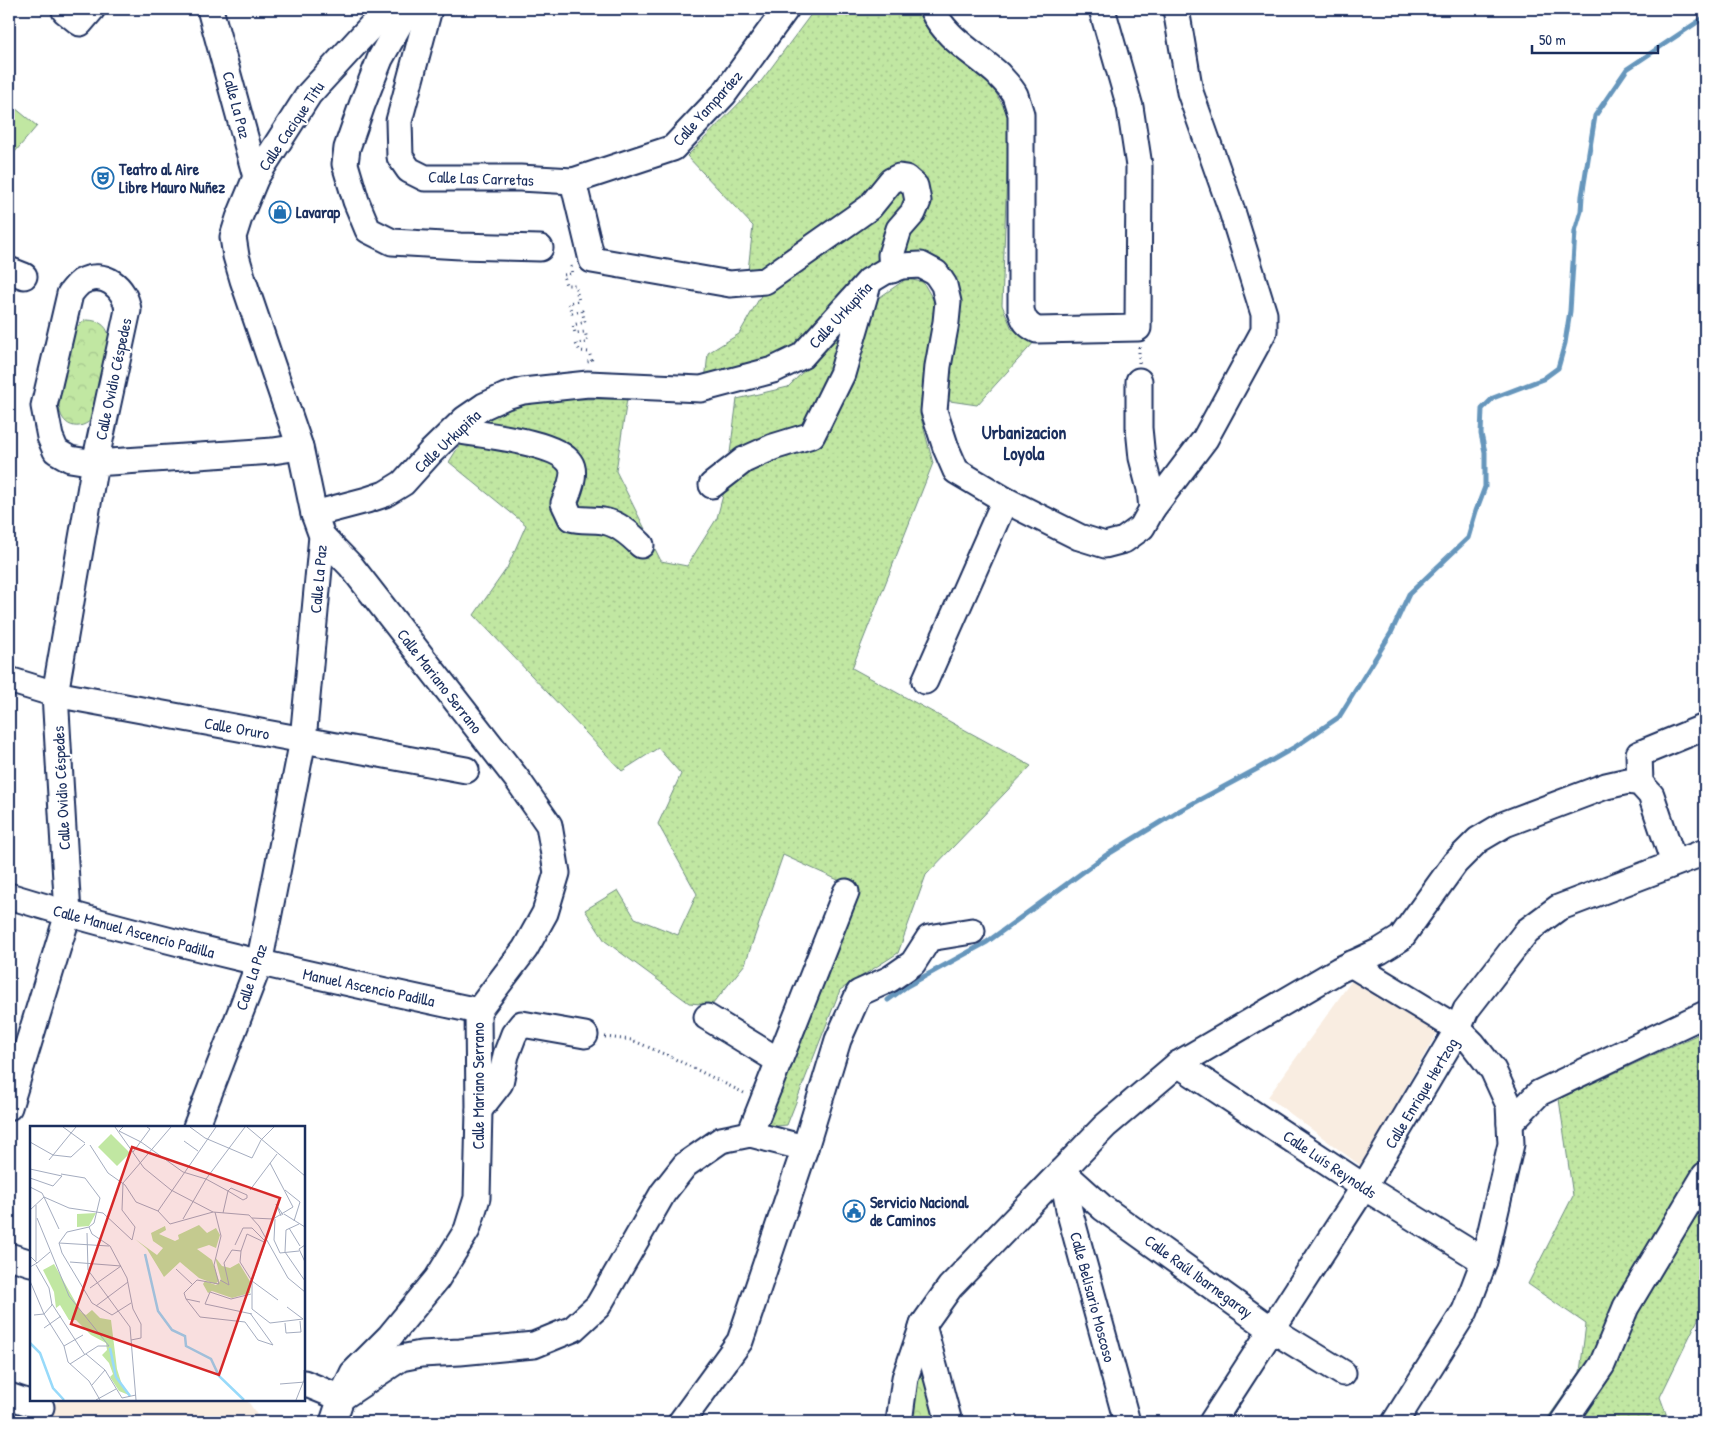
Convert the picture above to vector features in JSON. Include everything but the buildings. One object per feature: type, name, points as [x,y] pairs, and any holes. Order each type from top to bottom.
[{"type":"street","points":[[67,9],[65,11],[80,23],[92,9]]},
{"type":"street","name":"Calle La Paz","points":[[196,1126],[259,964],[303,740],[318,525],[300,447],[236,256],[233,237],[256,177],[210,9]]},
{"type":"street","name":"Calle Cacique Titu","points":[[256,177],[309,94],[387,9]]},
{"type":"street","points":[[408,9],[380,59],[347,148],[345,164],[356,201],[368,230],[392,242],[540,248]]},
{"type":"street","name":"Calle Las Carretas","points":[[429,9],[399,121],[400,156],[409,170],[425,178],[520,178],[573,181]]},
{"type":"street","name":"Calle Yamparáez","points":[[573,181],[673,148],[724,94],[786,9]]},
{"type":"street","points":[[932,9],[936,18],[950,35],[984,61],[1006,83],[1014,95],[1021,114],[1021,310],[1024,320],[1028,326],[1037,330],[1138,328],[1139,166],[1130,107],[1102,9]]},
{"type":"street","name":"Calle Urkupiña","points":[[318,525],[367,500],[385,494],[403,483],[465,419],[484,406],[506,396],[523,391],[588,384],[701,389],[773,370],[802,356],[869,281],[902,266],[921,265],[936,273],[944,285],[948,302],[938,366],[934,411],[956,471],[1005,500],[1079,537],[1104,545],[1124,540],[1142,527],[1152,509],[1205,439],[1264,331],[1264,314],[1232,211],[1190,92],[1176,9]]},
{"type":"street","points":[[573,181],[592,260],[730,284],[765,281],[870,207],[891,181],[899,177],[906,178],[915,186],[918,201],[913,213],[899,229],[891,255],[892,270]]},
{"type":"street","name":"Calle Ovidio Céspedes","points":[[9,1106],[68,914],[55,694],[95,463],[128,310],[126,299],[120,288],[114,283],[100,278],[80,283],[70,294],[44,406],[50,437],[56,451],[70,459],[95,463]]},
{"type":"street","points":[[712,484],[744,460],[773,447],[812,435],[842,374],[869,281]]},
{"type":"street","points":[[1139,381],[1139,428],[1142,458],[1150,489],[1152,509]]},
{"type":"street","points":[[454,430],[535,444],[558,452],[570,463],[573,472],[564,503],[571,518],[606,521],[627,531],[641,545]]},
{"type":"street","points":[[95,463],[273,451],[300,447]]},
{"type":"street","points":[[925,681],[1005,500]]},
{"type":"street","name":"Calle Mariano Serrano","points":[[318,525],[517,779],[549,826],[557,873],[545,913],[525,949],[478,1011],[479,1110],[477,1198],[467,1230],[437,1279],[390,1336],[354,1373],[341,1398],[333,1422]]},
{"type":"street","name":"Calle Oruro","points":[[9,680],[55,694],[466,770]]},
{"type":"street","points":[[1640,784],[1639,754],[1705,727]]},
{"type":"street","points":[[899,1422],[905,1378],[923,1325],[950,1288],[1105,1126],[1178,1064],[1351,964],[1380,951],[1401,938],[1454,863],[1478,840],[1505,824],[1606,786],[1628,780],[1640,784],[1651,795],[1674,863]]},
{"type":"street","name":"Calle Enrique Hertzog","points":[[1212,1422],[1364,1187],[1458,1030],[1466,1010],[1527,931],[1558,908],[1705,852]]},
{"type":"street","points":[[750,1134],[846,892]]},
{"type":"street","name":"Calle Manuel Ascencio Padilla","points":[[9,896],[68,914],[259,964]]},
{"type":"street","points":[[681,1422],[740,1341],[805,1148],[838,1040],[859,994],[890,979],[912,963],[928,938],[972,931]]},
{"type":"street","name":"Manuel Ascencio Padilla","points":[[259,964],[478,1011]]},
{"type":"street","points":[[1351,964],[1458,1030],[1472,1043],[1493,1070],[1509,1105],[1511,1144],[1484,1261],[1465,1311],[1395,1422]]},
{"type":"street","points":[[1510,1123],[1538,1093],[1705,1014]]},
{"type":"street","points":[[707,1016],[779,1061]]},
{"type":"street","points":[[479,1110],[500,1083],[506,1055],[514,1034],[522,1024],[585,1035]]},
{"type":"street","name":"Calle Luís Reynolds","points":[[1178,1064],[1364,1187],[1484,1261]]},
{"type":"street","points":[[305,1383],[341,1398],[401,1358],[421,1354],[534,1344],[573,1329],[598,1306],[658,1201],[685,1165],[721,1140],[750,1134],[805,1148]]},
{"type":"street","name":"Calle Raúl Ibarnegaray","points":[[1062,1170],[1103,1208],[1271,1329],[1342,1373]]},
{"type":"street","name":"Calle Belisario Moscoso","points":[[1062,1170],[1069,1210],[1127,1422]]},
{"type":"street","points":[[1563,1422],[1602,1365],[1626,1307],[1705,1175]]},
{"type":"street","points":[[9,1256],[30,1263]]},
{"type":"street","points":[[923,1325],[950,1422]]},
{"type":"street","points":[[9,1396],[38,1410]]},
{"type":"path","points":[[571,265],[572,274],[563,276],[566,285],[575,285],[579,302],[568,303],[572,313],[582,311],[585,322],[572,325],[575,333],[585,332],[588,342],[576,344],[580,352],[589,352],[592,361],[582,364],[588,384]]},
{"type":"path","points":[[1138,328],[1139,381]]},
{"type":"path","points":[[585,1035],[632,1040],[673,1058],[763,1103]]},
{"type":"shaded area","points":[[1352,980],[1438,1031],[1361,1166],[1268,1097]]},
{"type":"shaded area","points":[[57,1401],[248,1401],[262,1422],[41,1422]]},
{"type":"green space","points":[[815,9],[922,9],[989,80],[1009,117],[1002,305],[1012,329],[1037,339],[977,405],[943,400],[948,289],[888,260],[849,284],[809,335],[779,355],[705,381],[708,353],[739,334],[763,292],[748,271],[753,226],[687,156],[762,80]]},
{"type":"green space","points":[[9,103],[37,126],[9,159]]},
{"type":"green space","points":[[906,279],[923,282],[935,303],[920,414],[933,463],[852,668],[1031,766],[926,875],[898,953],[840,990],[787,1125],[767,1127],[860,890],[783,855],[745,964],[712,1005],[689,1003],[605,941],[585,910],[618,890],[635,918],[678,935],[697,894],[658,824],[681,774],[658,748],[622,771],[474,615],[507,568],[526,525],[449,462],[464,438],[504,408],[556,399],[627,399],[616,471],[661,561],[687,566],[717,518],[726,484],[737,399],[788,387],[867,306]]},
{"type":"green space","points":[[86,320],[96,321],[103,325],[108,332],[110,342],[94,417],[88,422],[77,426],[67,423],[60,412],[59,405],[72,336],[77,326]]},
{"type":"green space","points":[[1705,1031],[1705,1305],[1660,1397],[1669,1422],[1545,1422],[1580,1372],[1586,1324],[1528,1284],[1573,1196],[1559,1099]]},
{"type":"green space","points":[[924,1365],[939,1422],[906,1422],[918,1369]]},
{"type":"waterway","points":[[888,1000],[907,986],[987,942],[1105,856],[1177,812],[1295,747],[1339,717],[1391,633],[1409,594],[1468,538],[1485,487],[1485,452],[1481,434],[1482,409],[1493,398],[1543,379],[1558,368],[1565,343],[1570,311],[1575,231],[1581,211],[1595,116],[1627,69],[1705,17]]},
{"type":"waterway","points":[[1701,1120],[1705,1115]]},
{"type":"place","name":"Teatro al Aire Libre Mauro Nuñez","points":[[103,178]]},
{"type":"place","name":"Lavarap","points":[[280,212]]},
{"type":"place","name":"Servicio Nacional de Caminos","points":[[854,1211]]},
{"type":"district","name":"Urbanizacion Loyola","points":[[1024,443]]}]
